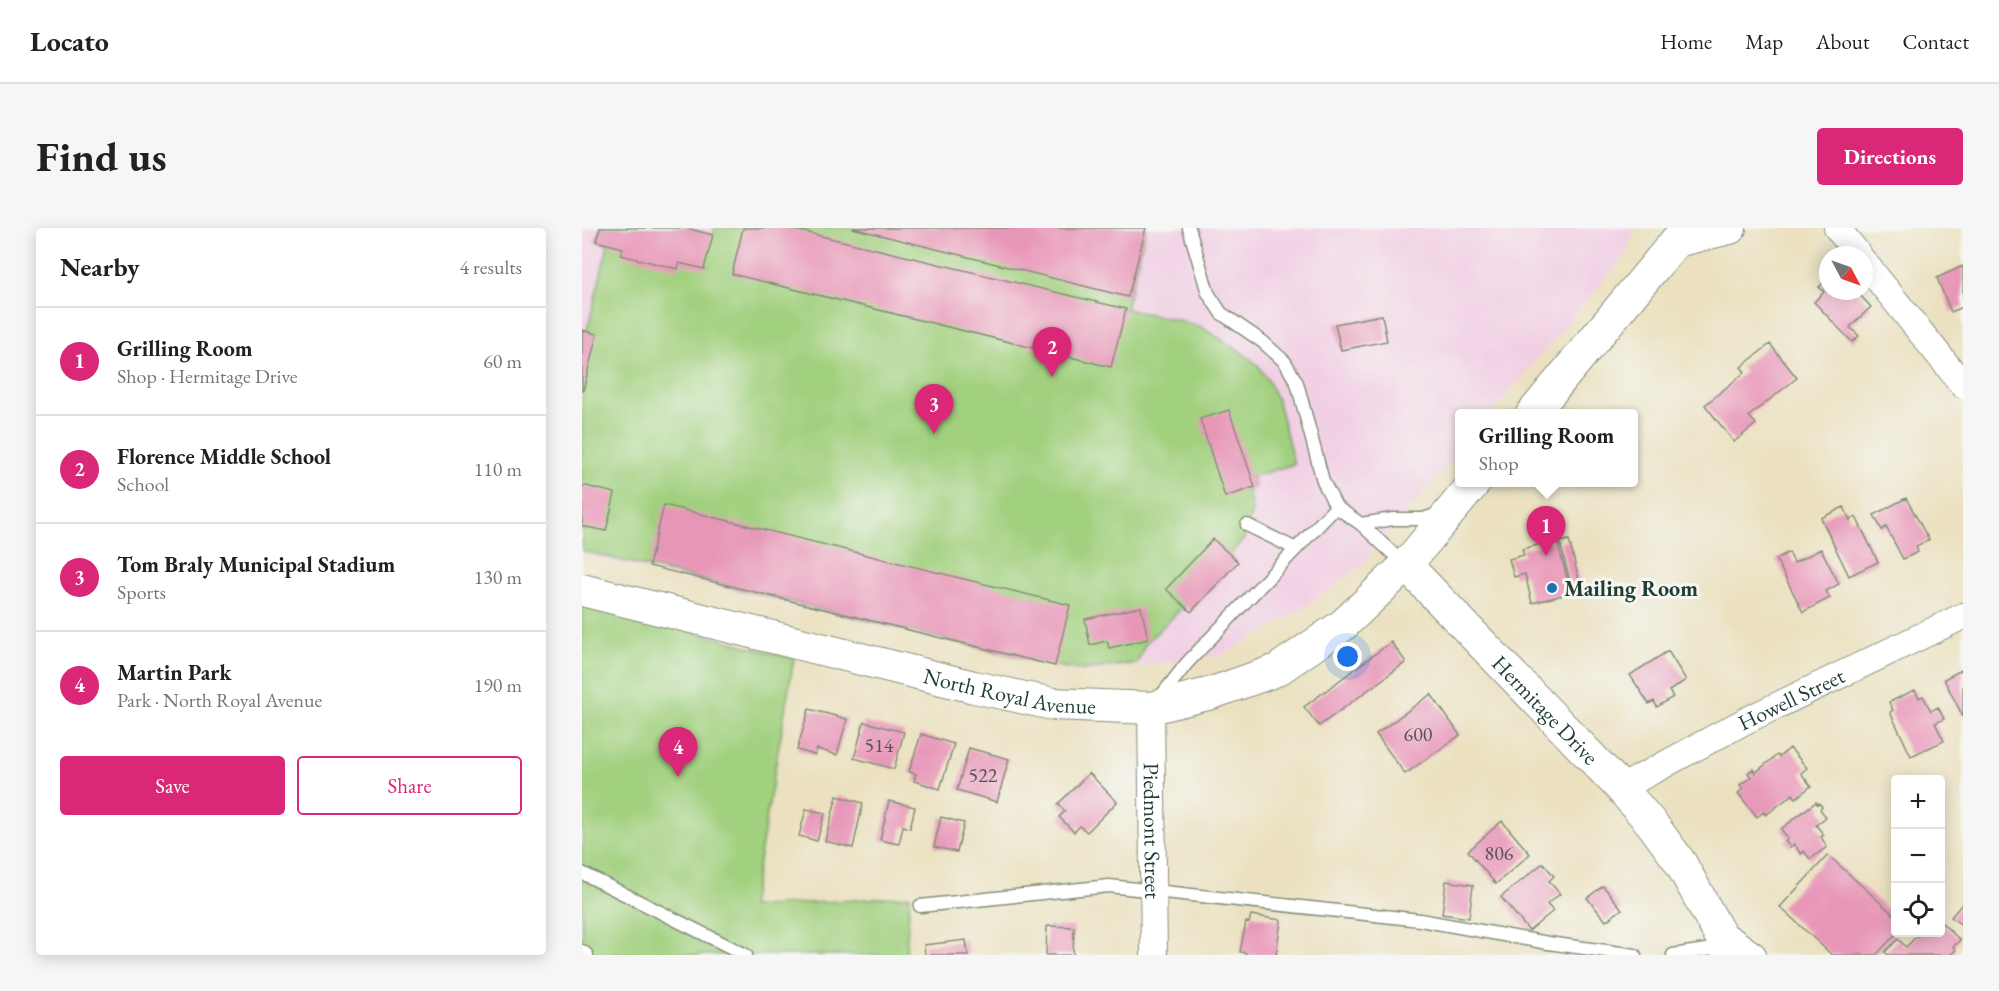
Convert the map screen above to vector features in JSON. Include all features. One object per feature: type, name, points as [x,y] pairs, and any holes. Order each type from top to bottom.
[{"type":"street","points":[[1536,409],[1675,234],[1730,228]]},
{"type":"street","points":[[1837,228],[1852,246]]},
{"type":"street","points":[[1873,273],[1963,385]]},
{"type":"street","points":[[1406,566],[1471,487]]},
{"type":"street","name":"North Royal Avenue","points":[[582,590],[952,682],[1053,704],[1151,708],[1212,693],[1277,670],[1343,625],[1406,566]]},
{"type":"street","name":"Hermitage Drive","points":[[1406,566],[1621,788],[1652,824],[1680,862],[1732,947]]},
{"type":"street","name":"Howell Street","points":[[1621,788],[1747,720],[1963,616]]},
{"type":"street","name":"Piedmont Street","points":[[1151,708],[1154,955]]},
{"type":"lane","points":[[1189,228],[1208,293],[1221,313],[1263,342],[1285,362],[1297,383],[1323,481],[1336,507],[1361,524],[1406,566]]},
{"type":"lane","points":[[1151,708],[1186,663],[1336,507]]},
{"type":"lane","points":[[1361,524],[1393,519],[1423,519],[1451,510]]},
{"type":"lane","points":[[1247,525],[1296,549]]},
{"type":"lane","points":[[582,873],[746,955]]},
{"type":"lane","points":[[920,906],[1109,886],[1154,889],[1420,920],[1548,943],[1635,955]]},
{"type":"lane","points":[[1673,955],[1732,947]]},
{"type":"lane","points":[[582,951],[587,955]]},
{"type":"shaded area","points":[[582,228],[1632,228],[1633,235],[1623,258],[1494,409],[1455,409],[1455,456],[1360,567],[1301,610],[1221,656],[1080,673],[582,554]]},
{"type":"green space","points":[[600,228],[686,228],[713,235],[715,228],[1146,228],[1126,309],[1201,327],[1258,365],[1269,382],[1279,405],[1294,464],[1252,477],[1255,487],[1248,490],[1252,510],[1244,539],[1184,606],[1145,644],[1137,663],[1082,670],[1055,666],[582,551],[582,330],[587,331],[608,245],[596,241]]},
{"type":"green space","points":[[582,601],[794,659],[751,907],[910,896],[906,955],[582,955]]},
{"type":"building","points":[[600,228],[686,228],[713,235],[704,269],[679,263],[678,269],[621,255],[623,248],[596,241]]},
{"type":"building","points":[[743,228],[788,228],[1126,309],[1111,367],[732,274]]},
{"type":"building","points":[[852,228],[1146,228],[1128,297]]},
{"type":"building","points":[[1963,266],[1963,307],[1951,312],[1937,278]]},
{"type":"building","points":[[1819,297],[1819,300],[1864,300],[1871,307],[1850,327],[1859,336],[1852,342],[1814,302]]},
{"type":"building","points":[[1382,315],[1387,341],[1341,350],[1335,324]]},
{"type":"building","points":[[582,330],[597,334],[583,391],[582,391]]},
{"type":"building","points":[[1770,344],[1797,378],[1749,416],[1756,424],[1734,442],[1705,405],[1745,372],[1741,367]]},
{"type":"building","points":[[1229,410],[1255,487],[1225,497],[1200,419]]},
{"type":"building","points":[[582,485],[615,493],[606,531],[582,526]]},
{"type":"building","points":[[1906,498],[1929,540],[1916,546],[1918,552],[1903,559],[1886,527],[1882,530],[1874,515]]},
{"type":"building","points":[[664,505],[1070,605],[1055,666],[649,566]]},
{"type":"building","points":[[1844,507],[1850,520],[1856,517],[1878,562],[1849,576],[1821,518]]},
{"type":"building","points":[[1213,539],[1238,562],[1191,612],[1166,589]]},
{"type":"building","points":[[1557,540],[1571,593],[1532,603],[1525,574],[1514,577],[1509,559],[1524,555],[1522,549]]},
{"type":"building","points":[[1569,540],[1581,588],[1572,590],[1560,542]]},
{"type":"building","points":[[1821,549],[1839,584],[1826,591],[1830,598],[1803,612],[1776,559],[1789,552],[1794,563]]},
{"type":"building","points":[[1141,607],[1148,639],[1109,648],[1107,641],[1090,645],[1085,619]]},
{"type":"building","points":[[1391,642],[1406,662],[1319,726],[1304,707]]},
{"type":"building","points":[[1668,651],[1686,680],[1669,691],[1673,697],[1657,707],[1654,701],[1649,704],[1630,675]]},
{"type":"building","points":[[1963,669],[1963,717],[1944,679]]},
{"type":"building","points":[[1915,690],[1919,698],[1923,696],[1931,711],[1938,707],[1944,719],[1935,723],[1944,741],[1911,756],[1890,712],[1893,710],[1889,702]]},
{"type":"building","points":[[1431,694],[1460,735],[1405,774],[1376,734]]},
{"type":"building","points":[[809,709],[847,719],[837,755],[817,749],[815,755],[797,750]]},
{"type":"building","points":[[864,722],[904,732],[894,769],[854,758]]},
{"type":"building","points":[[921,734],[954,744],[940,789],[914,781],[916,774],[909,772]]},
{"type":"building","points":[[969,748],[1009,759],[997,802],[957,790]]},
{"type":"building","points":[[1790,748],[1807,768],[1801,773],[1811,786],[1796,798],[1793,794],[1766,815],[1764,812],[1757,817],[1738,793],[1743,789],[1740,785],[1751,777],[1748,773],[1753,769],[1755,773],[1777,755],[1779,757]]},
{"type":"building","points":[[1089,773],[1117,802],[1087,832],[1080,826],[1074,832],[1059,817],[1065,811],[1058,804]]},
{"type":"building","points":[[837,796],[863,803],[853,848],[825,841]]},
{"type":"building","points":[[889,801],[915,807],[910,828],[903,826],[899,844],[880,840]]},
{"type":"building","points":[[1816,802],[1822,807],[1820,809],[1826,817],[1816,825],[1824,835],[1821,837],[1827,847],[1810,859],[1804,851],[1801,854],[1794,844],[1790,847],[1781,829]]},
{"type":"building","points":[[806,809],[825,813],[817,841],[799,836]]},
{"type":"building","points":[[941,817],[964,823],[957,852],[934,847]]},
{"type":"building","points":[[1502,821],[1530,854],[1496,884],[1468,851]]},
{"type":"building","points":[[1828,855],[1891,912],[1891,937],[1893,937],[1876,955],[1832,955],[1780,907]]},
{"type":"building","points":[[1543,863],[1554,876],[1549,881],[1560,894],[1547,904],[1553,911],[1529,931],[1501,897]]},
{"type":"building","points":[[1446,881],[1473,885],[1469,918],[1442,914]]},
{"type":"building","points":[[1603,886],[1622,909],[1606,921],[1587,898]]},
{"type":"building","points":[[1963,903],[1963,926],[1951,917]]},
{"type":"building","points":[[1251,915],[1281,920],[1276,955],[1245,955],[1246,953],[1240,952],[1246,922],[1249,923]]},
{"type":"building","points":[[1047,926],[1074,927],[1073,955],[1046,955]]},
{"type":"building","points":[[1945,926],[1960,940],[1953,947],[1956,950],[1950,955],[1888,955],[1885,952],[1898,939],[1906,947],[1916,937],[1945,937]]},
{"type":"building","points":[[966,940],[968,955],[925,955],[924,945]]},
{"type":"place","name":"Florence Middle School","points":[[1052,377]]},
{"type":"place","name":"Tom Braly Municipal Stadium","points":[[934,434]]},
{"type":"place","name":"Grilling Room","points":[[1546,556]]},
{"type":"place","name":"Mailing Room","points":[[1552,588]]},
{"type":"place","name":"Martin Park","points":[[678,777]]}]
